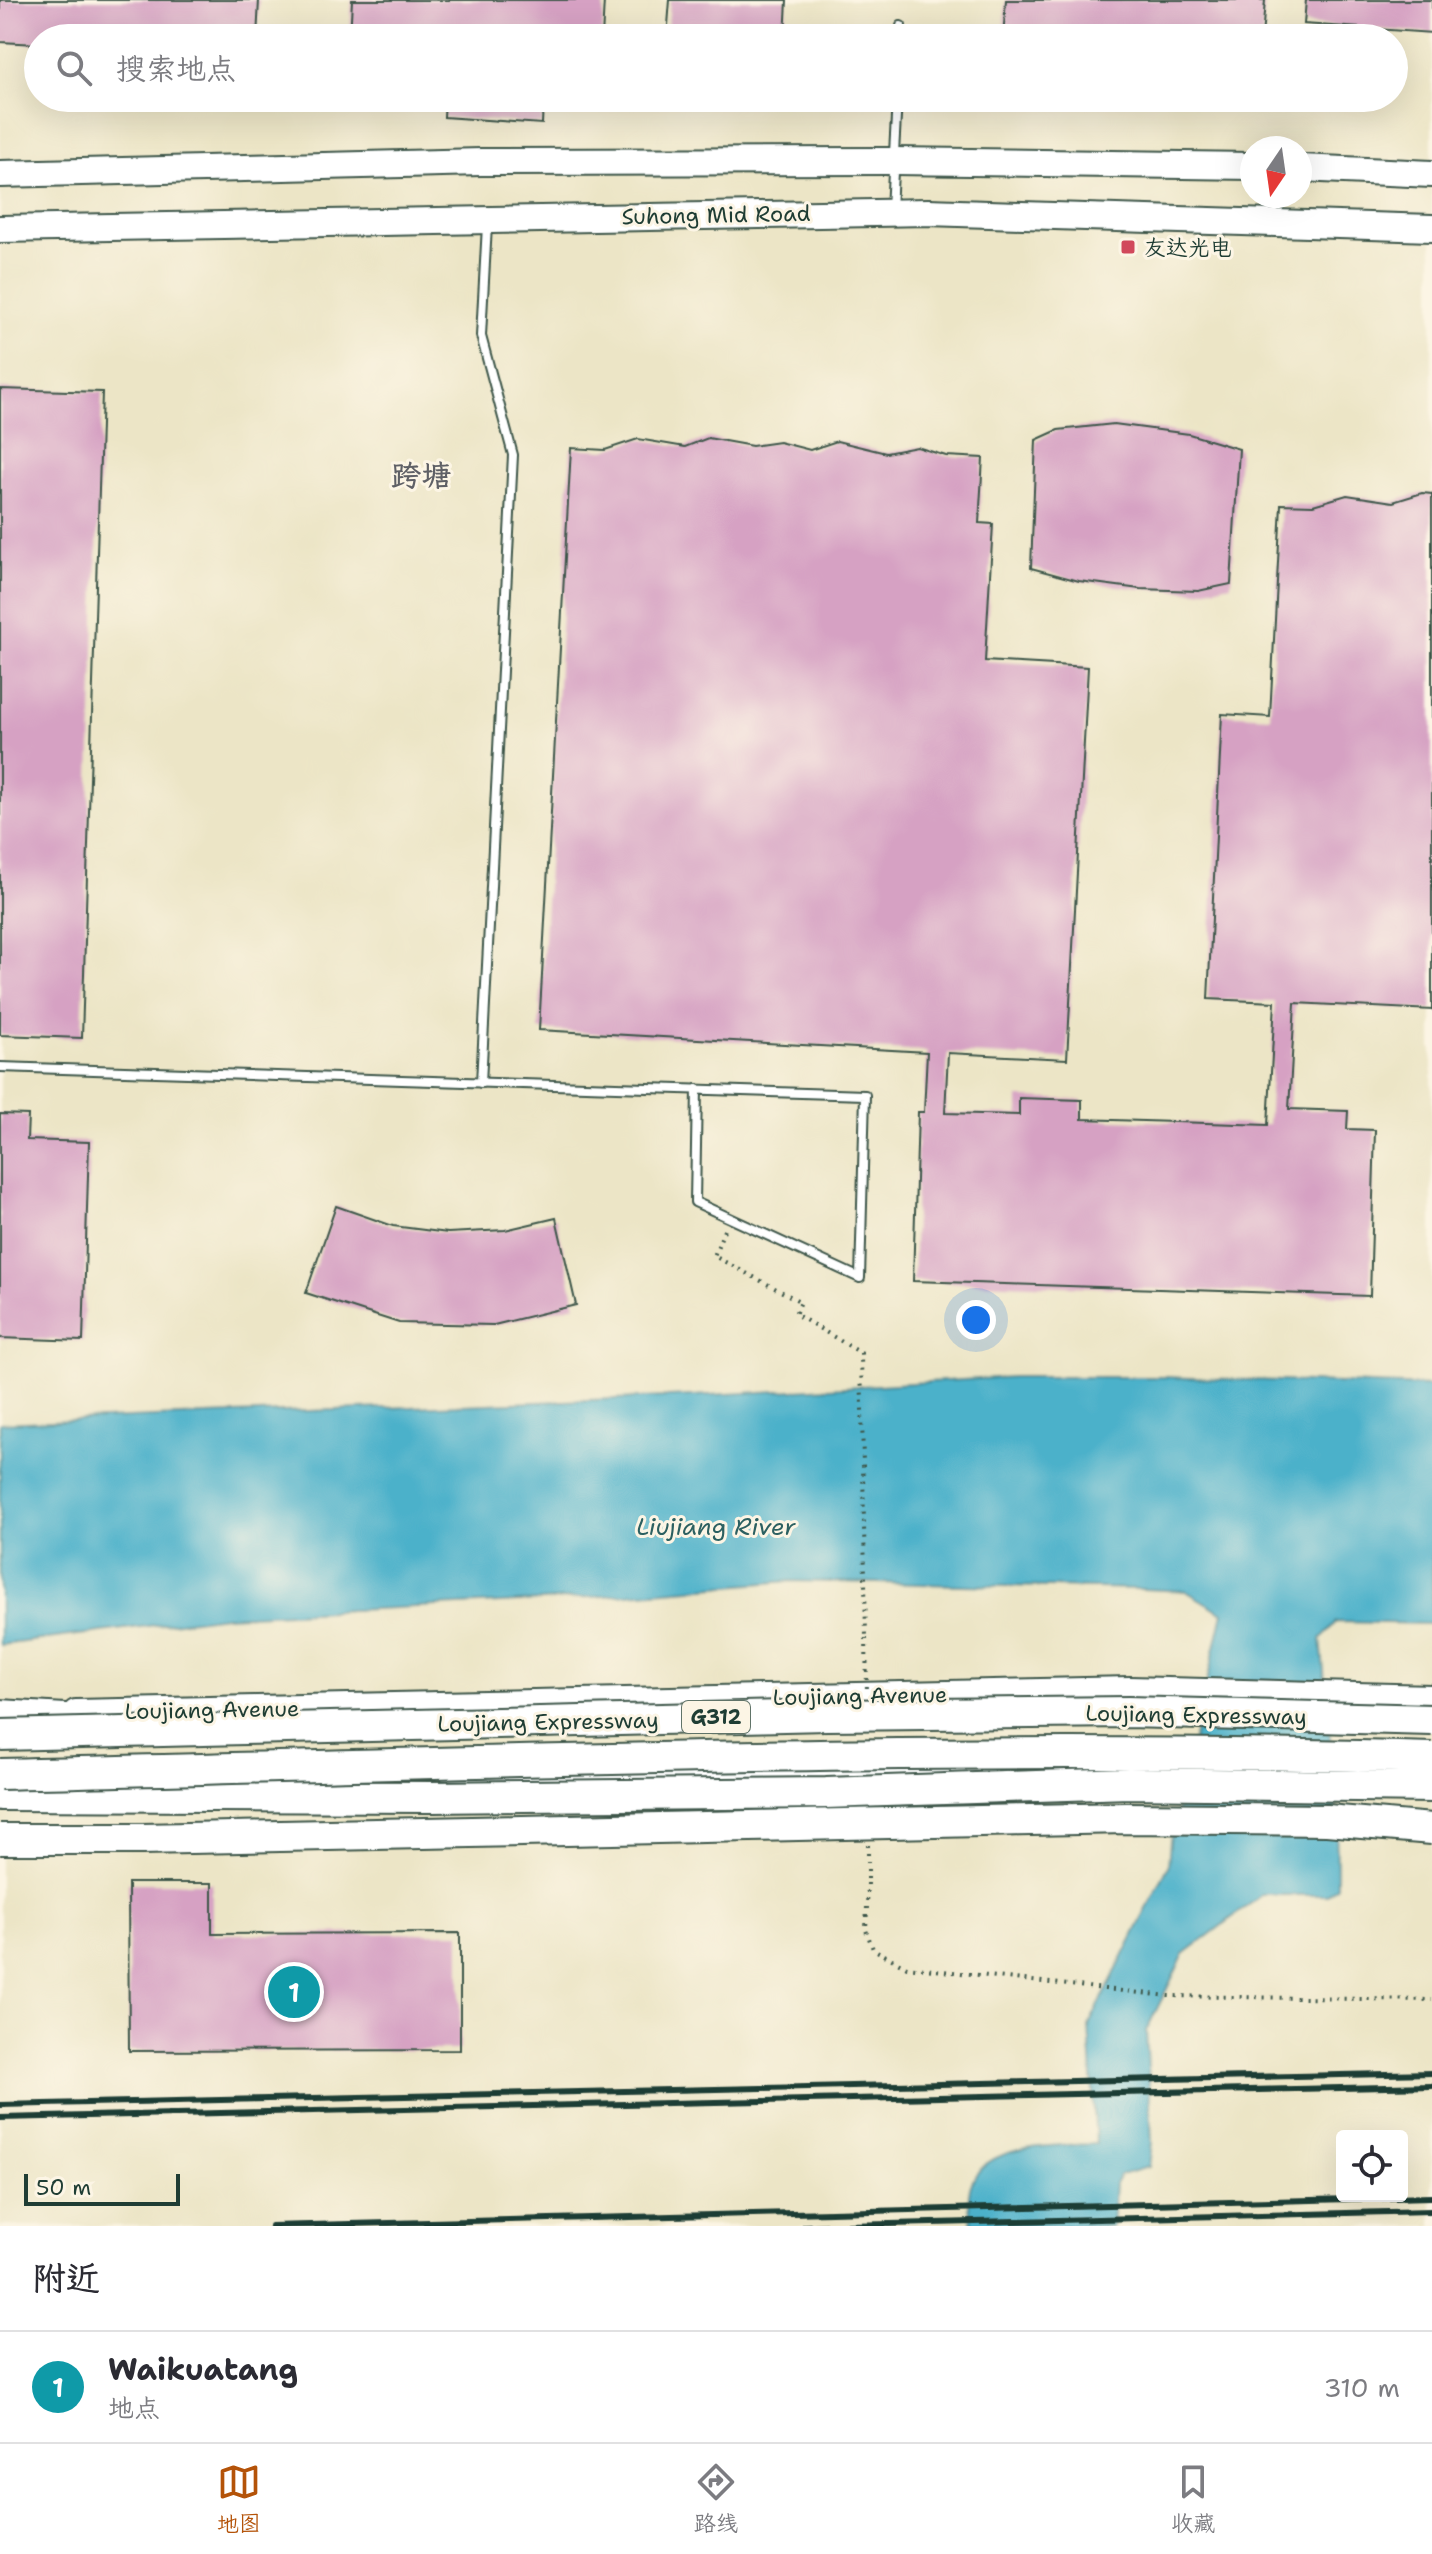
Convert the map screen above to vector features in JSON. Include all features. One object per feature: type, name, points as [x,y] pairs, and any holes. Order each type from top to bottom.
[{"type":"highway","name":"Loujiang Expressway","points":[[0,1735],[1113,1712],[1432,1720]]},
{"type":"highway","points":[[0,1715],[223,1729]]},
{"type":"highway","name":"Loujiang Expressway","points":[[0,1774],[1130,1753],[1432,1758]]},
{"type":"highway","points":[[0,1794],[432,1797],[826,1793],[1129,1783],[1432,1787]]},
{"type":"highway","points":[[0,1839],[158,1839],[1126,1818],[1327,1820],[1432,1829]]},
{"type":"main road","points":[[0,174],[481,162],[894,161],[1240,166]]},
{"type":"main road","points":[[1312,169],[1432,174]]},
{"type":"main road","name":"Suhong Mid Road","points":[[0,229],[891,212],[1432,228]]},
{"type":"main road","name":"Loujiang Avenue","points":[[0,1715],[1114,1690],[1432,1698]]},
{"type":"main road","points":[[0,1794],[826,1773],[1178,1772],[1432,1779]]},
{"type":"lane","points":[[891,212],[896,112]]},
{"type":"lane","points":[[481,1083],[513,455],[481,336],[487,220]]},
{"type":"lane","points":[[0,1067],[697,1089],[865,1095],[860,1278],[695,1202],[697,1089]]},
{"type":"path","points":[[728,1218],[714,1256],[801,1302],[795,1314],[861,1353],[866,1638]]},
{"type":"path","points":[[868,1883],[866,1930],[873,1949],[907,1967],[1191,1997],[1432,2000]]},
{"type":"water","name":"Liujiang River","points":[[1013,1377],[1161,1377],[1432,1386],[1432,1624],[1336,1622],[1321,1639],[1336,1803],[1337,1886],[1327,1895],[1262,1895],[1184,1954],[1146,2031],[1152,2142],[1149,2167],[1120,2175],[1115,2184],[1112,2226],[972,2226],[969,2195],[974,2177],[985,2165],[1001,2156],[1040,2147],[1096,2144],[1089,2025],[1168,1867],[1170,1841],[1223,1613],[1186,1591],[789,1581],[541,1601],[225,1616],[0,1645],[0,1423],[693,1396]]},
{"type":"building","points":[[0,0],[259,0],[258,24],[24,24],[24,43],[0,42]]},
{"type":"building","points":[[352,0],[604,0],[603,24],[351,24]]},
{"type":"building","points":[[670,0],[787,0],[786,24],[668,24]]},
{"type":"building","points":[[1006,0],[1265,0],[1263,24],[1004,24]]},
{"type":"building","points":[[1306,0],[1432,0],[1432,33],[1408,31],[1408,24],[1304,24]]},
{"type":"building","points":[[444,112],[543,112],[542,124],[444,117]]},
{"type":"building","points":[[0,389],[102,392],[82,1038],[0,1035]]},
{"type":"building","points":[[1114,424],[1189,434],[1239,449],[1231,584],[1198,591],[1140,589],[1079,581],[1031,568],[1036,440],[1058,430]]},
{"type":"building","points":[[708,438],[752,446],[779,442],[810,450],[837,441],[886,453],[917,447],[946,456],[983,458],[979,523],[993,524],[985,661],[1088,667],[1067,1059],[948,1053],[945,1113],[1019,1115],[1019,1098],[1082,1100],[1082,1119],[1268,1125],[1275,1002],[1208,999],[1222,714],[1270,717],[1281,504],[1313,505],[1347,495],[1393,502],[1422,493],[1432,494],[1432,1010],[1295,1003],[1289,1109],[1348,1111],[1347,1129],[1375,1130],[1370,1296],[913,1281],[918,1112],[924,1112],[927,1052],[539,1030],[571,448],[605,450],[638,439],[685,447]]},
{"type":"building","points":[[0,1114],[28,1115],[27,1140],[89,1142],[83,1341],[0,1338]]},
{"type":"building","points":[[336,1206],[393,1226],[448,1233],[505,1230],[556,1218],[576,1305],[494,1325],[399,1323],[306,1293]]},
{"type":"building","points":[[128,1883],[212,1883],[212,1934],[460,1933],[460,2050],[129,2051]]},
{"type":"railway","points":[[0,2105],[1432,2073]]},
{"type":"railway","points":[[0,2118],[1432,2086]]},
{"type":"railway","points":[[271,2226],[1432,2197]]},
{"type":"railway","points":[[805,2226],[1432,2211]]},
{"type":"place","name":"友达光电","points":[[1128,247]]},
{"type":"place","name":"Waikuatang","points":[[294,1992]]},
{"type":"district","name":"跨塘","points":[[421,475]]}]
